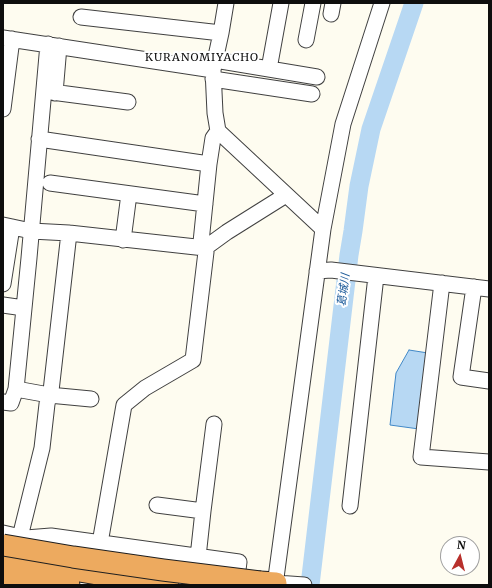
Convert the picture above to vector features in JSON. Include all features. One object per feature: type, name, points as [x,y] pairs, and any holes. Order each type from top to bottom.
[{"type":"highway","points":[[16,540],[73,557],[164,570],[272,582]]},
{"type":"highway","points":[[3,558],[168,585]]},
{"type":"highway","points":[[3,574],[69,585]]},
{"type":"street","points":[[226,3],[213,70],[215,113],[218,131],[323,229]]},
{"type":"street","points":[[269,69],[281,3]]},
{"type":"street","points":[[306,40],[313,3]]},
{"type":"street","points":[[304,585],[272,582],[324,271],[323,229],[343,124],[382,3]]},
{"type":"street","points":[[81,17],[221,33]]},
{"type":"street","points":[[3,109],[8,38],[213,70],[312,94]]},
{"type":"street","points":[[3,402],[11,403],[16,390],[39,140],[49,92],[54,45]]},
{"type":"street","points":[[213,70],[269,69],[317,77]]},
{"type":"street","points":[[49,92],[128,102]]},
{"type":"street","points":[[100,542],[124,405],[145,388],[192,360],[206,252],[201,242],[209,164],[213,138],[218,131]]},
{"type":"street","points":[[39,140],[209,164]]},
{"type":"street","points":[[50,184],[205,204]]},
{"type":"street","points":[[123,240],[129,194]]},
{"type":"street","points":[[3,284],[7,226],[31,231],[205,248],[227,232],[286,195]]},
{"type":"street","points":[[16,540],[42,448],[46,404],[51,391],[69,234]]},
{"type":"street","points":[[324,271],[489,289]]},
{"type":"street","points":[[350,506],[373,276]]},
{"type":"street","points":[[442,283],[421,457],[489,462]]},
{"type":"street","points":[[474,287],[460,376],[489,381]]},
{"type":"street","points":[[3,305],[24,308]]},
{"type":"street","points":[[16,390],[91,400]]},
{"type":"street","points":[[198,557],[214,424]]},
{"type":"street","points":[[157,505],[203,511]]},
{"type":"street","points":[[3,533],[16,540],[139,557]]},
{"type":"street","points":[[16,540],[51,536],[239,562],[236,585]]},
{"type":"water","points":[[409,350],[428,353],[419,429],[390,425],[396,373]]},
{"type":"waterway","name":"葛城川","points":[[310,585],[349,255],[359,186],[371,129],[414,3]]},
{"type":"district","name":"KURANOMIYACHO","points":[[202,58]]}]
